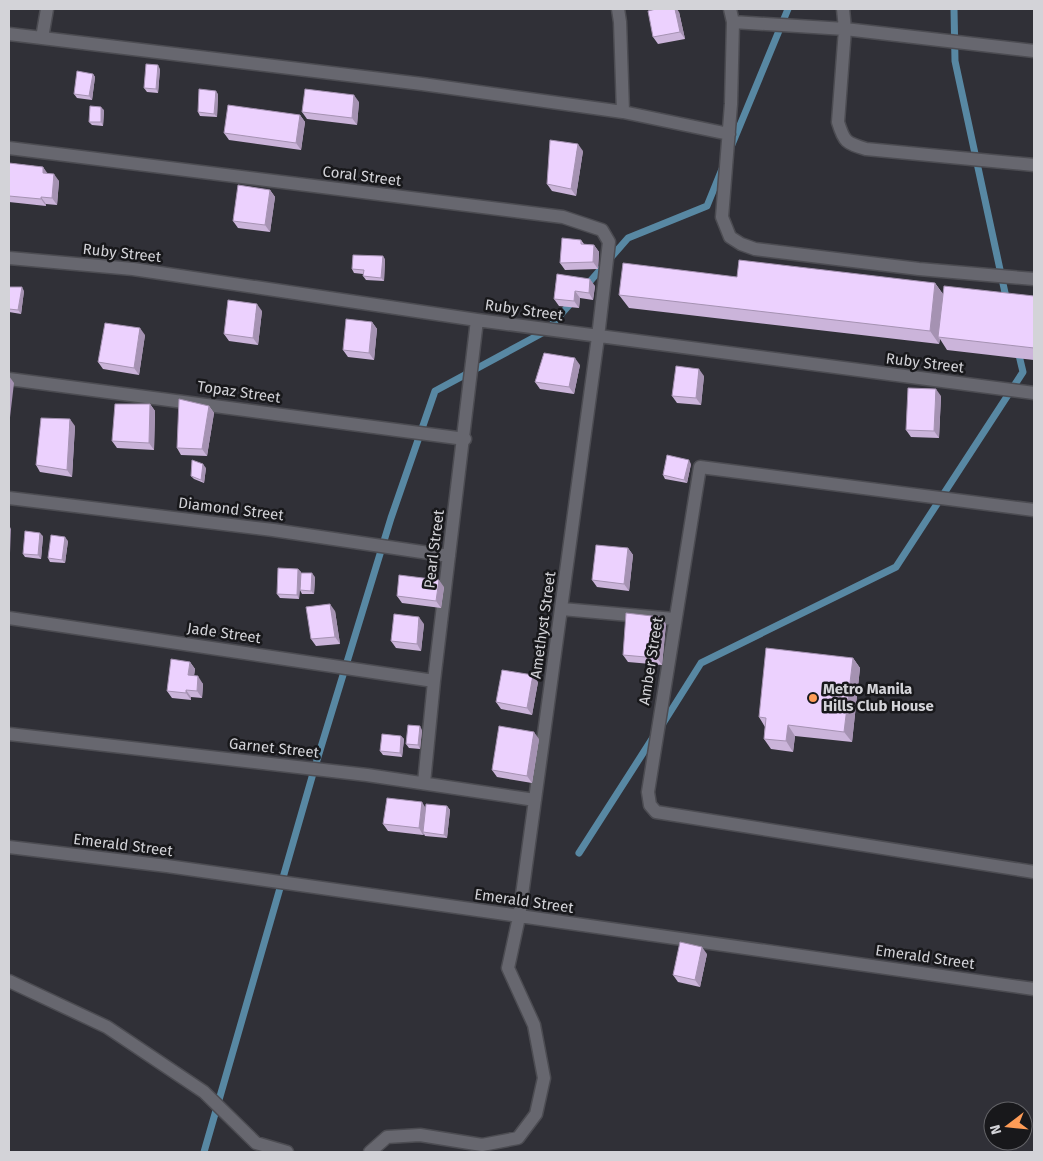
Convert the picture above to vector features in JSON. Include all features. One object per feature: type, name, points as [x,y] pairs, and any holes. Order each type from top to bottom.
[{"type":"street","points":[[42,38],[47,9]]},
{"type":"street","points":[[618,9],[623,112]]},
{"type":"street","points":[[730,9],[733,22],[729,134],[722,216],[730,236],[741,244],[755,249],[1034,279]]},
{"type":"street","points":[[843,9],[845,29],[838,122],[842,136],[848,144],[866,149],[1034,165]]},
{"type":"street","points":[[733,22],[845,29],[1034,52]]},
{"type":"street","points":[[9,34],[422,84],[623,112],[729,134]]},
{"type":"street","name":"Coral Street","points":[[9,148],[563,217],[591,225],[602,230],[609,242],[598,337]]},
{"type":"street","name":"Ruby Street","points":[[9,258],[132,269],[598,337],[1034,393]]},
{"type":"street","name":"Pearl Street","points":[[424,783],[434,681],[478,320]]},
{"type":"street","name":"Amethyst Street","points":[[370,1152],[387,1137],[420,1135],[482,1145],[518,1138],[536,1114],[544,1078],[534,1024],[508,968],[519,917],[598,337]]},
{"type":"street","name":"Topaz Street","points":[[9,379],[465,439]]},
{"type":"street","name":"Amber Street","points":[[1034,510],[700,467],[674,619],[648,792],[650,806],[656,812],[1034,872]]},
{"type":"street","name":"Diamond Street","points":[[9,498],[273,530],[449,556]]},
{"type":"street","points":[[562,608],[674,619]]},
{"type":"street","name":"Jade Street","points":[[9,618],[434,681]]},
{"type":"street","name":"Garnet Street","points":[[9,734],[424,783],[535,800]]},
{"type":"street","name":"Emerald Street","points":[[9,847],[166,866],[1034,989]]},
{"type":"street","points":[[9,981],[108,1027],[204,1092],[256,1143],[287,1152]]},
{"type":"building","points":[[675,9],[680,32],[653,37],[648,11]]},
{"type":"building","points":[[146,64],[158,65],[156,89],[144,88]]},
{"type":"building","points":[[77,71],[93,74],[89,96],[74,94]]},
{"type":"building","points":[[199,89],[216,91],[214,114],[198,112]]},
{"type":"building","points":[[305,89],[354,95],[352,118],[302,112]]},
{"type":"building","points":[[228,105],[300,115],[296,143],[224,133]]},
{"type":"building","points":[[90,106],[101,107],[101,122],[89,122]]},
{"type":"building","points":[[550,140],[578,144],[571,189],[547,184]]},
{"type":"building","points":[[9,163],[43,167],[43,173],[54,174],[52,198],[41,197],[41,199],[9,196]]},
{"type":"building","points":[[238,185],[270,190],[265,225],[233,221]]},
{"type":"building","points":[[562,238],[581,240],[581,244],[594,245],[593,262],[560,263]]},
{"type":"building","points":[[353,255],[383,256],[381,278],[363,276],[364,270],[352,269]]},
{"type":"building","points":[[739,260],[935,283],[930,331],[619,295],[623,263],[737,277]]},
{"type":"building","points":[[557,274],[590,279],[589,293],[575,291],[574,301],[554,299]]},
{"type":"building","points":[[944,286],[1034,296],[1034,348],[938,337]]},
{"type":"building","points":[[9,287],[22,287],[18,310],[9,309]]},
{"type":"building","points":[[228,300],[257,304],[253,338],[224,334]]},
{"type":"building","points":[[346,319],[372,322],[369,353],[343,350]]},
{"type":"building","points":[[105,323],[140,328],[134,368],[98,362]]},
{"type":"building","points":[[544,353],[575,358],[569,387],[535,382]]},
{"type":"building","points":[[676,366],[699,369],[696,398],[672,396]]},
{"type":"building","points":[[908,388],[936,389],[934,431],[906,430]]},
{"type":"building","points":[[179,399],[209,406],[202,449],[177,448]]},
{"type":"building","points":[[115,404],[150,404],[149,443],[112,441]]},
{"type":"building","points":[[41,418],[70,419],[67,470],[36,465]]},
{"type":"building","points":[[667,455],[689,460],[684,480],[663,475]]},
{"type":"building","points":[[192,460],[203,464],[201,480],[191,476]]},
{"type":"building","points":[[25,531],[40,533],[38,555],[23,554]]},
{"type":"building","points":[[51,535],[65,537],[62,560],[48,558]]},
{"type":"building","points":[[596,545],[628,548],[624,584],[592,580]]},
{"type":"building","points":[[278,568],[298,569],[297,595],[277,594]]},
{"type":"building","points":[[301,573],[312,573],[311,591],[300,590]]},
{"type":"building","points":[[399,575],[439,580],[436,601],[397,596]]},
{"type":"building","points":[[330,604],[335,637],[311,639],[306,607]]},
{"type":"building","points":[[626,613],[661,617],[657,658],[623,655]]},
{"type":"building","points":[[394,614],[419,617],[417,644],[391,641]]},
{"type":"building","name":"Metro Manila Hills Club House","points":[[766,648],[853,658],[844,732],[788,725],[786,741],[764,739],[766,718],[759,717]]},
{"type":"building","points":[[171,659],[190,662],[188,675],[198,676],[197,691],[186,690],[186,693],[167,691]]},
{"type":"building","points":[[502,670],[533,675],[527,708],[496,702]]},
{"type":"building","points":[[408,725],[420,726],[418,745],[406,744]]},
{"type":"building","points":[[499,726],[534,732],[527,776],[492,770]]},
{"type":"building","points":[[382,734],[401,736],[400,753],[380,751]]},
{"type":"building","points":[[387,798],[422,802],[419,828],[383,824]]},
{"type":"building","points":[[426,804],[447,806],[444,835],[423,832]]},
{"type":"building","points":[[680,942],[702,947],[695,980],[673,975]]},
{"type":"waterway","points":[[731,147],[788,9]]},
{"type":"waterway","points":[[954,9],[955,61],[1007,302]]},
{"type":"waterway","points":[[586,286],[628,238],[707,206],[722,169]]},
{"type":"waterway","points":[[204,1152],[314,770],[391,518],[435,391],[546,331],[572,302]]},
{"type":"waterway","points":[[662,725],[701,663],[896,567],[1023,372],[1018,351]]},
{"type":"waterway","points":[[579,853],[654,736]]},
{"type":"place","name":"Metro Manila Hills Club House","points":[[813,698]]}]
